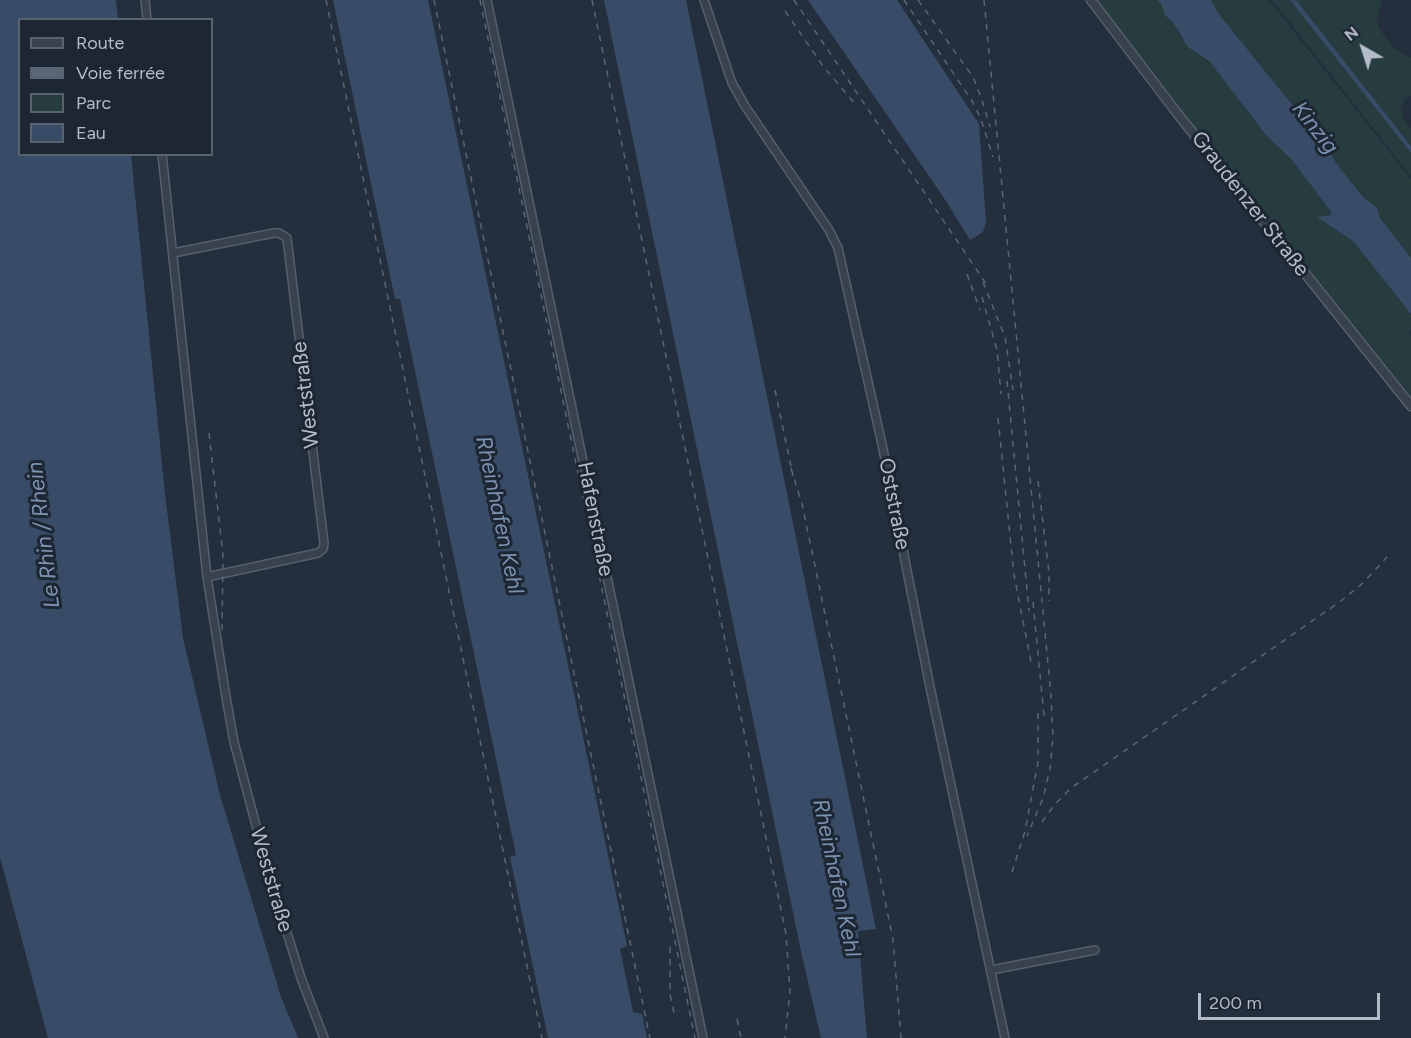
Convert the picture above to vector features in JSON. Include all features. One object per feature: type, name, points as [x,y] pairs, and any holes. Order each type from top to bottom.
[{"type":"street","points":[[145,0],[147,18]]},
{"type":"street","name":"Hafenstraße","points":[[487,0],[703,1038]]},
{"type":"street","name":"Oststraße","points":[[704,0],[732,83],[745,106],[829,230],[838,248],[882,444],[937,721],[1005,1038]]},
{"type":"street","name":"Graudenzer Straße","points":[[1091,0],[1177,113],[1411,406]]},
{"type":"street","name":"Weststraße","points":[[162,156],[207,577],[226,697],[245,787],[281,916],[324,1038]]},
{"type":"street","name":"Weststraße","points":[[173,253],[274,233],[279,233],[286,238],[324,543],[323,549],[318,553],[207,577]]},
{"type":"street","points":[[991,970],[1095,950]]},
{"type":"green space","points":[[1095,0],[1157,0],[1161,3],[1165,15],[1174,24],[1179,35],[1206,61],[1210,62],[1266,135],[1292,160],[1332,213],[1321,215],[1353,241],[1411,314],[1409,333],[1411,335],[1411,402],[1169,98]]},
{"type":"green space","points":[[1211,0],[1269,0],[1411,179],[1411,258],[1380,218],[1377,208],[1363,197],[1339,167],[1323,143],[1218,13]]},
{"type":"green space","points":[[1272,0],[1290,0],[1411,153],[1411,176]]},
{"type":"green space","points":[[1296,0],[1382,0],[1377,22],[1380,30],[1394,49],[1411,58],[1411,95],[1403,102],[1401,109],[1403,118],[1411,128],[1411,146]]},
{"type":"water","name":"Le Rhin / Rhein","points":[[0,0],[116,0],[118,18],[18,18],[18,156],[131,156],[165,494],[183,638],[220,795],[281,997],[298,1038],[48,1038],[0,857]]},
{"type":"water","name":"Rheinhafen Kehl","points":[[333,0],[428,0],[627,946],[620,949],[633,1012],[642,1014],[647,1038],[548,1038],[510,857],[516,855],[400,299],[395,299]]},
{"type":"water","name":"Rheinhafen Kehl","points":[[604,0],[686,0],[876,929],[858,931],[867,1038],[821,1038],[802,956]]},
{"type":"water","points":[[808,0],[897,0],[979,124],[986,222],[983,232],[970,240],[944,198]]},
{"type":"water","points":[[1157,0],[1211,0],[1218,13],[1323,143],[1339,167],[1363,197],[1377,208],[1380,218],[1411,258],[1411,314],[1353,241],[1317,217],[1332,213],[1292,160],[1266,135],[1210,62],[1188,47]]},
{"type":"water","points":[[1290,0],[1296,0],[1411,146],[1411,153]]},
{"type":"railway","points":[[326,0],[542,1038]]},
{"type":"railway","points":[[434,0],[650,1038]]},
{"type":"railway","points":[[480,0],[695,1038]]},
{"type":"railway","points":[[592,0],[786,934],[790,992],[785,1038]]},
{"type":"railway","points":[[794,0],[989,288]]},
{"type":"railway","points":[[904,0],[972,101],[981,119],[993,157]]},
{"type":"railway","points":[[918,0],[973,77],[990,127]]},
{"type":"railway","points":[[984,0],[1051,695],[1053,738],[1050,769],[1043,798],[1027,836]]},
{"type":"railway","points":[[785,11],[823,66],[855,104]]},
{"type":"railway","points":[[967,274],[980,310]]},
{"type":"railway","points":[[983,282],[1005,337],[1013,390]]},
{"type":"railway","points":[[982,297],[997,350],[1001,394]]},
{"type":"railway","points":[[1007,381],[1029,611]]},
{"type":"railway","points":[[775,390],[793,476]]},
{"type":"railway","points":[[998,418],[1014,575],[1032,667]]},
{"type":"railway","points":[[209,433],[223,555],[222,631]]},
{"type":"railway","points":[[791,468],[802,504],[893,939],[901,1038]]},
{"type":"railway","points":[[1038,481],[1049,573],[1049,601]]},
{"type":"railway","points":[[1042,822],[1071,788],[1341,601],[1363,583],[1387,557]]},
{"type":"railway","points":[[1033,602],[1044,716]]},
{"type":"railway","points":[[1026,826],[1038,762],[1038,707]]},
{"type":"railway","points":[[1012,872],[1026,828]]},
{"type":"railway","points":[[670,947],[670,994],[674,1013]]},
{"type":"railway","points":[[737,1019],[741,1038]]},
{"type":"water label","name":"Kinzig","points":[[1315,128]]}]
